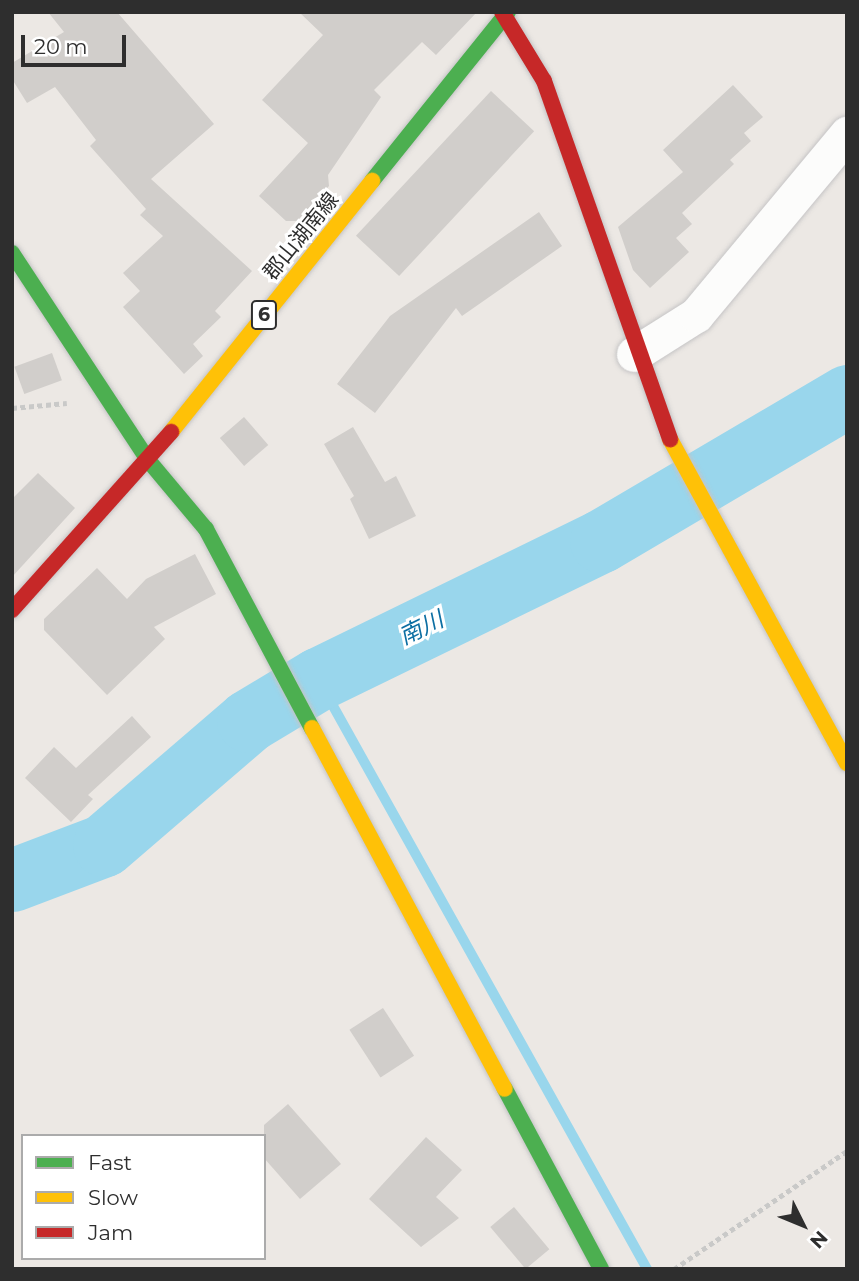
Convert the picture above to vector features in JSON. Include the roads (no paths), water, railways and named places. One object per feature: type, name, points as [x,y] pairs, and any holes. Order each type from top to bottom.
[{"type":"street","points":[[505,14],[544,81],[634,354],[682,464],[847,763]]},
{"type":"street","name":"郡山湖南線","points":[[12,610],[148,460],[505,14]]},
{"type":"street","points":[[634,354],[696,315],[847,134]]},
{"type":"street","points":[[12,253],[102,394],[148,460],[206,529],[601,1269]]},
{"type":"waterway","name":"南川","points":[[12,880],[104,845],[248,721],[318,679],[601,541],[847,396]]},
{"type":"waterway","points":[[318,679],[647,1269]]}]
